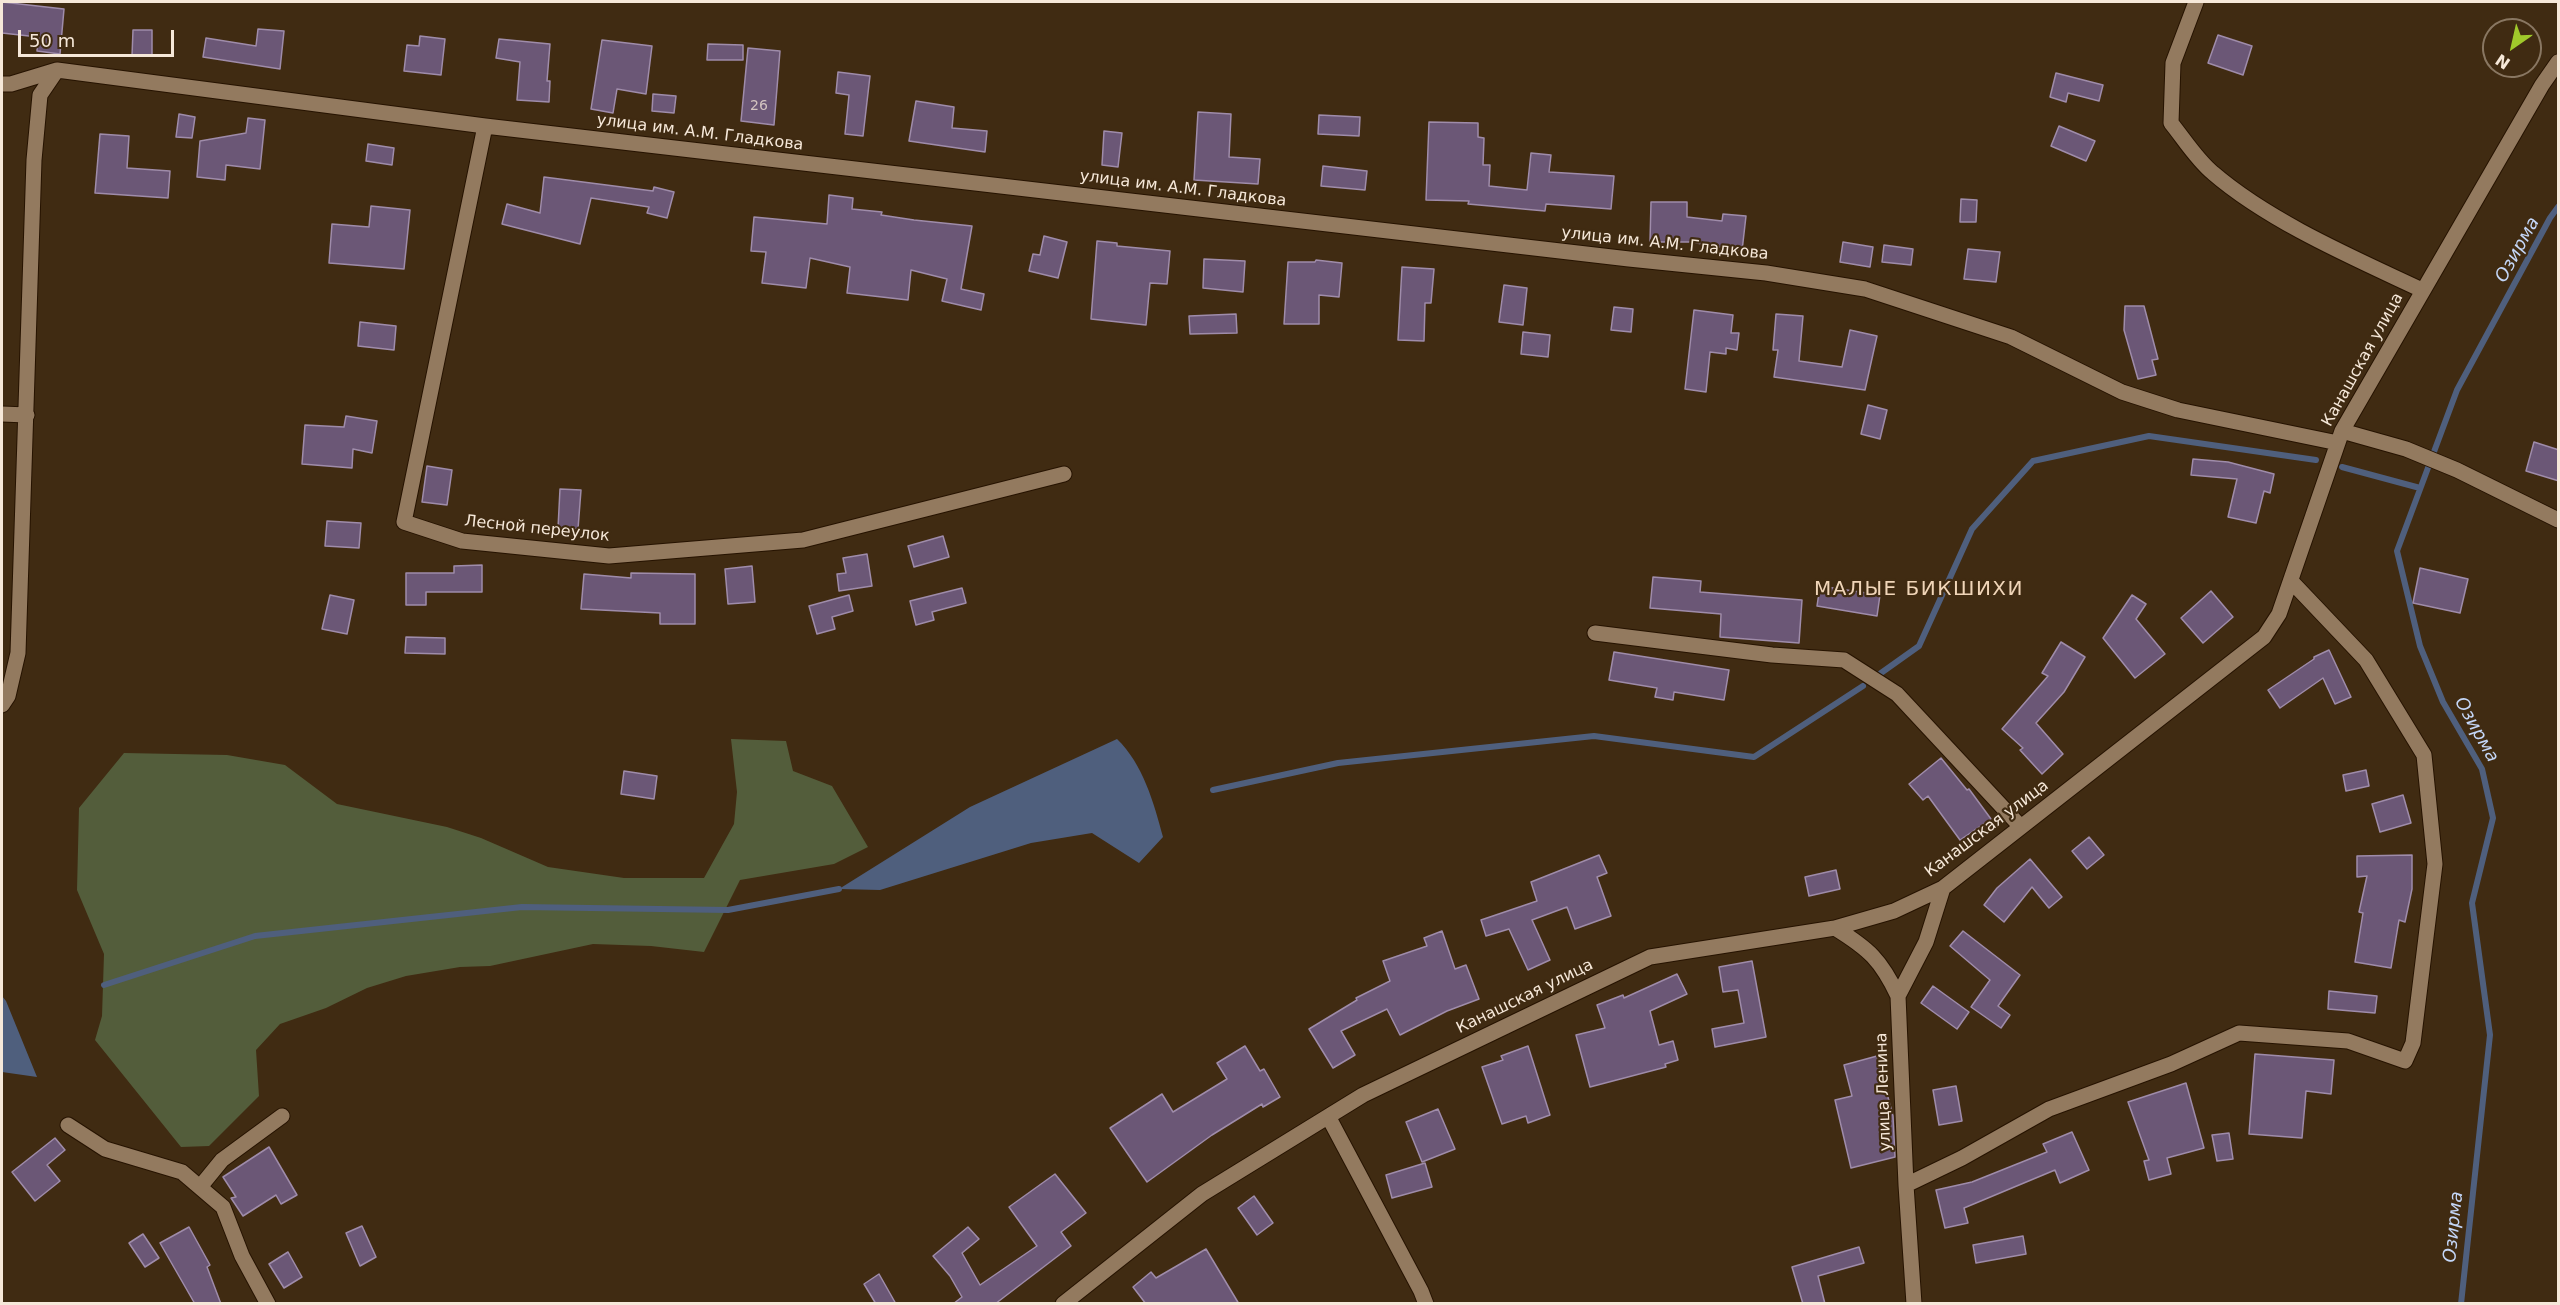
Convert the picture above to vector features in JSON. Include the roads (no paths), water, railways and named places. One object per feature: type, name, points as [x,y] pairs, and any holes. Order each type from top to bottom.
[{"type":"street","points":[[2196,2],[2173,63],[2171,123],[2211,172],[2265,210],[2422,290]]},
{"type":"street","name":"Канашская улица","points":[[1063,1304],[1202,1194],[1363,1095],[1650,957],[1835,928],[1894,911],[1943,888],[2264,637],[2279,615],[2340,437],[2422,290],[2542,86],[2559,62]]},
{"type":"street","points":[[2,705],[8,696],[18,653],[34,160],[40,95],[57,70]]},
{"type":"street","name":"улица им. А.М. Гладкова","points":[[2,84],[11,84],[57,70],[485,126],[1593,255],[1766,273],[1865,289],[2011,337],[2122,392],[2166,406],[2406,450],[2457,470],[2559,519]]},
{"type":"street","name":"Лесной переулок","points":[[485,126],[404,522],[462,541],[616,555],[803,540],[1064,474]]},
{"type":"street","points":[[2,414],[27,416]]},
{"type":"street","points":[[1906,1185],[1962,1158],[2049,1109],[2171,1064],[2239,1033],[2348,1041],[2405,1061],[2414,1042],[2435,864],[2424,755],[2366,660],[2291,581]]},
{"type":"street","points":[[1595,633],[1772,655],[1844,660],[1897,694],[2021,827]]},
{"type":"street","name":"улица Ленина","points":[[1914,1304],[1906,1185],[1898,996],[1926,942],[1943,888]]},
{"type":"street","points":[[1835,928],[1863,945],[1886,969],[1898,996]]},
{"type":"street","points":[[200,1187],[222,1160],[282,1116]]},
{"type":"street","points":[[1329,1118],[1426,1304]]},
{"type":"street","points":[[68,1125],[105,1149],[182,1172],[223,1207],[242,1256],[268,1304]]},
{"type":"water","points":[[1117,739],[1141,772],[1163,837],[1139,863],[1092,833],[1031,843],[880,890],[839,889],[970,807]]},
{"type":"water","points":[[2,996],[6,1001],[37,1077],[2,1072]]},
{"type":"waterway","name":"Озирма","points":[[2461,1304],[2490,1035],[2472,903],[2493,818],[2482,769],[2443,702],[2420,646],[2397,551],[2457,390],[2558,207]]},
{"type":"waterway","points":[[1881,673],[1919,646],[1972,529],[2033,461],[2149,436],[2316,460]]},
{"type":"waterway","points":[[2342,467],[2420,488]]},
{"type":"waterway","points":[[1213,790],[1338,763],[1594,736],[1754,757],[1863,686]]},
{"type":"waterway","points":[[104,985],[255,936],[522,907],[728,910],[839,889]]},
{"type":"district","name":"МАЛЫЕ БИКШИХИ","points":[[1919,590]]}]
